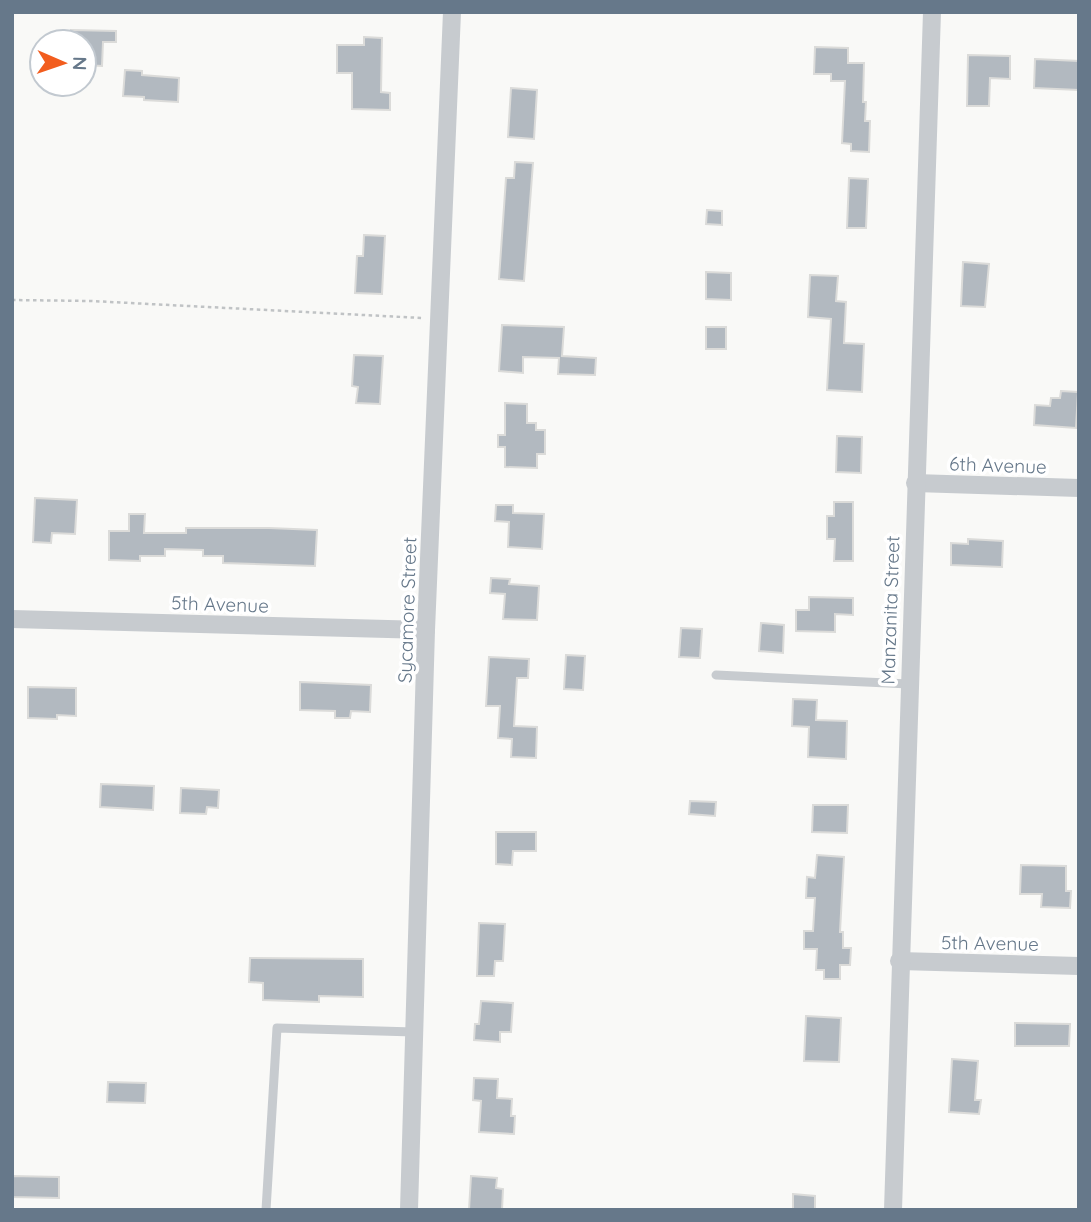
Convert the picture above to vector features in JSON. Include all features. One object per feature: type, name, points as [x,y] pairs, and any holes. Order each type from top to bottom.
[{"type":"street","name":"Sycamore Street","points":[[409,1210],[426,630],[452,12]]},
{"type":"street","name":"Manzanita Street","points":[[893,1210],[932,12]]},
{"type":"street","name":"6th Avenue","points":[[915,483],[1079,488]]},
{"type":"street","name":"5th Avenue","points":[[12,619],[426,630]]},
{"type":"street","name":"5th Avenue","points":[[900,961],[1079,966]]},
{"type":"lane","points":[[716,674],[909,684]]},
{"type":"lane","points":[[266,1210],[277,1028],[414,1032]]},
{"type":"path","points":[[12,300],[91,301],[439,319]]},
{"type":"building","points":[[98,31],[116,31],[116,42],[103,42],[102,66],[98,66]]},
{"type":"building","points":[[364,37],[382,38],[381,92],[390,93],[390,110],[352,109],[352,73],[337,73],[337,45],[364,45]]},
{"type":"building","points":[[815,47],[848,48],[848,63],[864,63],[863,102],[866,102],[865,121],[870,121],[869,152],[851,151],[851,144],[842,143],[845,81],[831,81],[831,74],[814,74]]},
{"type":"building","points":[[968,55],[1010,56],[1010,79],[990,78],[989,106],[967,106]]},
{"type":"building","points":[[1035,59],[1079,61],[1079,90],[1034,88]]},
{"type":"building","points":[[125,70],[142,71],[142,75],[179,78],[178,102],[123,96]]},
{"type":"building","points":[[511,88],[537,90],[534,139],[508,137]]},
{"type":"building","points":[[515,162],[533,163],[524,281],[499,279],[506,178],[514,178]]},
{"type":"building","points":[[849,178],[868,179],[866,228],[847,228]]},
{"type":"building","points":[[707,210],[722,211],[722,225],[706,224]]},
{"type":"building","points":[[364,235],[385,236],[382,294],[355,293],[357,256],[363,256]]},
{"type":"building","points":[[963,262],[989,264],[985,307],[961,306]]},
{"type":"building","points":[[706,272],[731,273],[731,300],[706,299]]},
{"type":"building","points":[[810,275],[838,276],[836,301],[846,302],[844,343],[864,344],[862,392],[827,390],[831,319],[808,317]]},
{"type":"building","points":[[502,325],[564,327],[562,356],[596,358],[595,375],[558,374],[559,358],[523,357],[523,373],[499,371]]},
{"type":"building","points":[[706,327],[726,327],[726,349],[706,349]]},
{"type":"building","points":[[354,355],[383,356],[380,404],[356,403],[358,387],[352,386]]},
{"type":"building","points":[[1061,391],[1078,392],[1076,428],[1034,425],[1035,405],[1050,406],[1051,398],[1060,398]]},
{"type":"building","points":[[505,403],[527,404],[527,423],[536,423],[536,430],[545,430],[545,454],[537,454],[537,468],[505,467],[505,447],[498,447],[498,435],[505,435]]},
{"type":"building","points":[[837,436],[862,437],[861,473],[836,472]]},
{"type":"building","points":[[35,498],[77,500],[75,534],[52,533],[51,543],[33,542]]},
{"type":"building","points":[[834,502],[853,502],[853,561],[834,561],[835,539],[827,539],[827,516],[834,516]]},
{"type":"building","points":[[496,505],[513,505],[513,513],[544,514],[542,549],[508,547],[509,522],[495,521]]},
{"type":"building","points":[[129,514],[145,514],[144,533],[186,533],[186,528],[317,530],[315,566],[223,563],[223,556],[203,556],[203,550],[165,549],[165,556],[140,556],[140,561],[109,560],[109,531],[129,531]]},
{"type":"building","points":[[968,539],[1003,541],[1002,567],[951,565],[951,543],[968,544]]},
{"type":"building","points":[[491,578],[510,579],[509,584],[539,586],[537,620],[503,619],[505,594],[490,593]]},
{"type":"building","points":[[809,597],[853,598],[853,615],[835,614],[835,632],[796,631],[796,610],[809,610]]},
{"type":"building","points":[[761,623],[784,625],[783,653],[759,651]]},
{"type":"building","points":[[681,628],[702,629],[700,658],[679,657]]},
{"type":"building","points":[[566,655],[585,656],[583,690],[564,689]]},
{"type":"building","points":[[489,657],[529,659],[528,678],[517,678],[514,726],[537,727],[536,758],[511,757],[512,739],[498,738],[500,706],[486,706]]},
{"type":"building","points":[[300,682],[371,685],[370,712],[351,711],[350,718],[335,718],[335,711],[300,710]]},
{"type":"building","points":[[28,687],[76,688],[76,716],[57,715],[57,719],[28,718]]},
{"type":"building","points":[[793,699],[817,700],[816,720],[847,721],[846,759],[808,757],[809,727],[792,726]]},
{"type":"building","points":[[101,784],[154,786],[153,810],[100,807]]},
{"type":"building","points":[[181,788],[219,790],[218,808],[207,807],[206,814],[180,813]]},
{"type":"building","points":[[690,801],[716,802],[715,816],[689,814]]},
{"type":"building","points":[[813,805],[848,805],[847,833],[812,832]]},
{"type":"building","points":[[496,832],[536,832],[536,851],[513,851],[512,865],[496,864]]},
{"type":"building","points":[[817,855],[844,857],[840,932],[843,932],[843,948],[851,948],[850,965],[840,965],[840,979],[824,979],[824,970],[816,970],[817,949],[804,949],[804,931],[813,931],[815,898],[806,898],[807,877],[815,878]]},
{"type":"building","points":[[1021,865],[1066,866],[1066,891],[1071,891],[1070,908],[1041,907],[1042,894],[1020,894]]},
{"type":"building","points":[[479,923],[505,924],[503,961],[495,961],[494,976],[477,976]]},
{"type":"building","points":[[250,958],[363,959],[363,997],[319,996],[319,1002],[263,1000],[263,983],[249,982]]},
{"type":"building","points":[[481,1001],[513,1003],[511,1032],[500,1032],[500,1042],[474,1040]]},
{"type":"building","points":[[806,1016],[841,1018],[839,1062],[804,1061]]},
{"type":"building","points":[[1015,1023],[1070,1024],[1069,1046],[1015,1046]]},
{"type":"building","points":[[952,1059],[978,1061],[975,1100],[981,1100],[979,1114],[949,1112]]},
{"type":"building","points":[[474,1078],[498,1079],[497,1098],[512,1099],[514,1134],[479,1132],[481,1101],[473,1100]]},
{"type":"building","points":[[108,1082],[146,1083],[145,1103],[107,1102]]},
{"type":"building","points":[[12,1176],[59,1177],[59,1198],[12,1197]]},
{"type":"building","points":[[471,1176],[497,1178],[496,1188],[503,1189],[502,1210],[469,1210]]},
{"type":"building","points":[[793,1194],[815,1196],[815,1210],[793,1210]]}]
